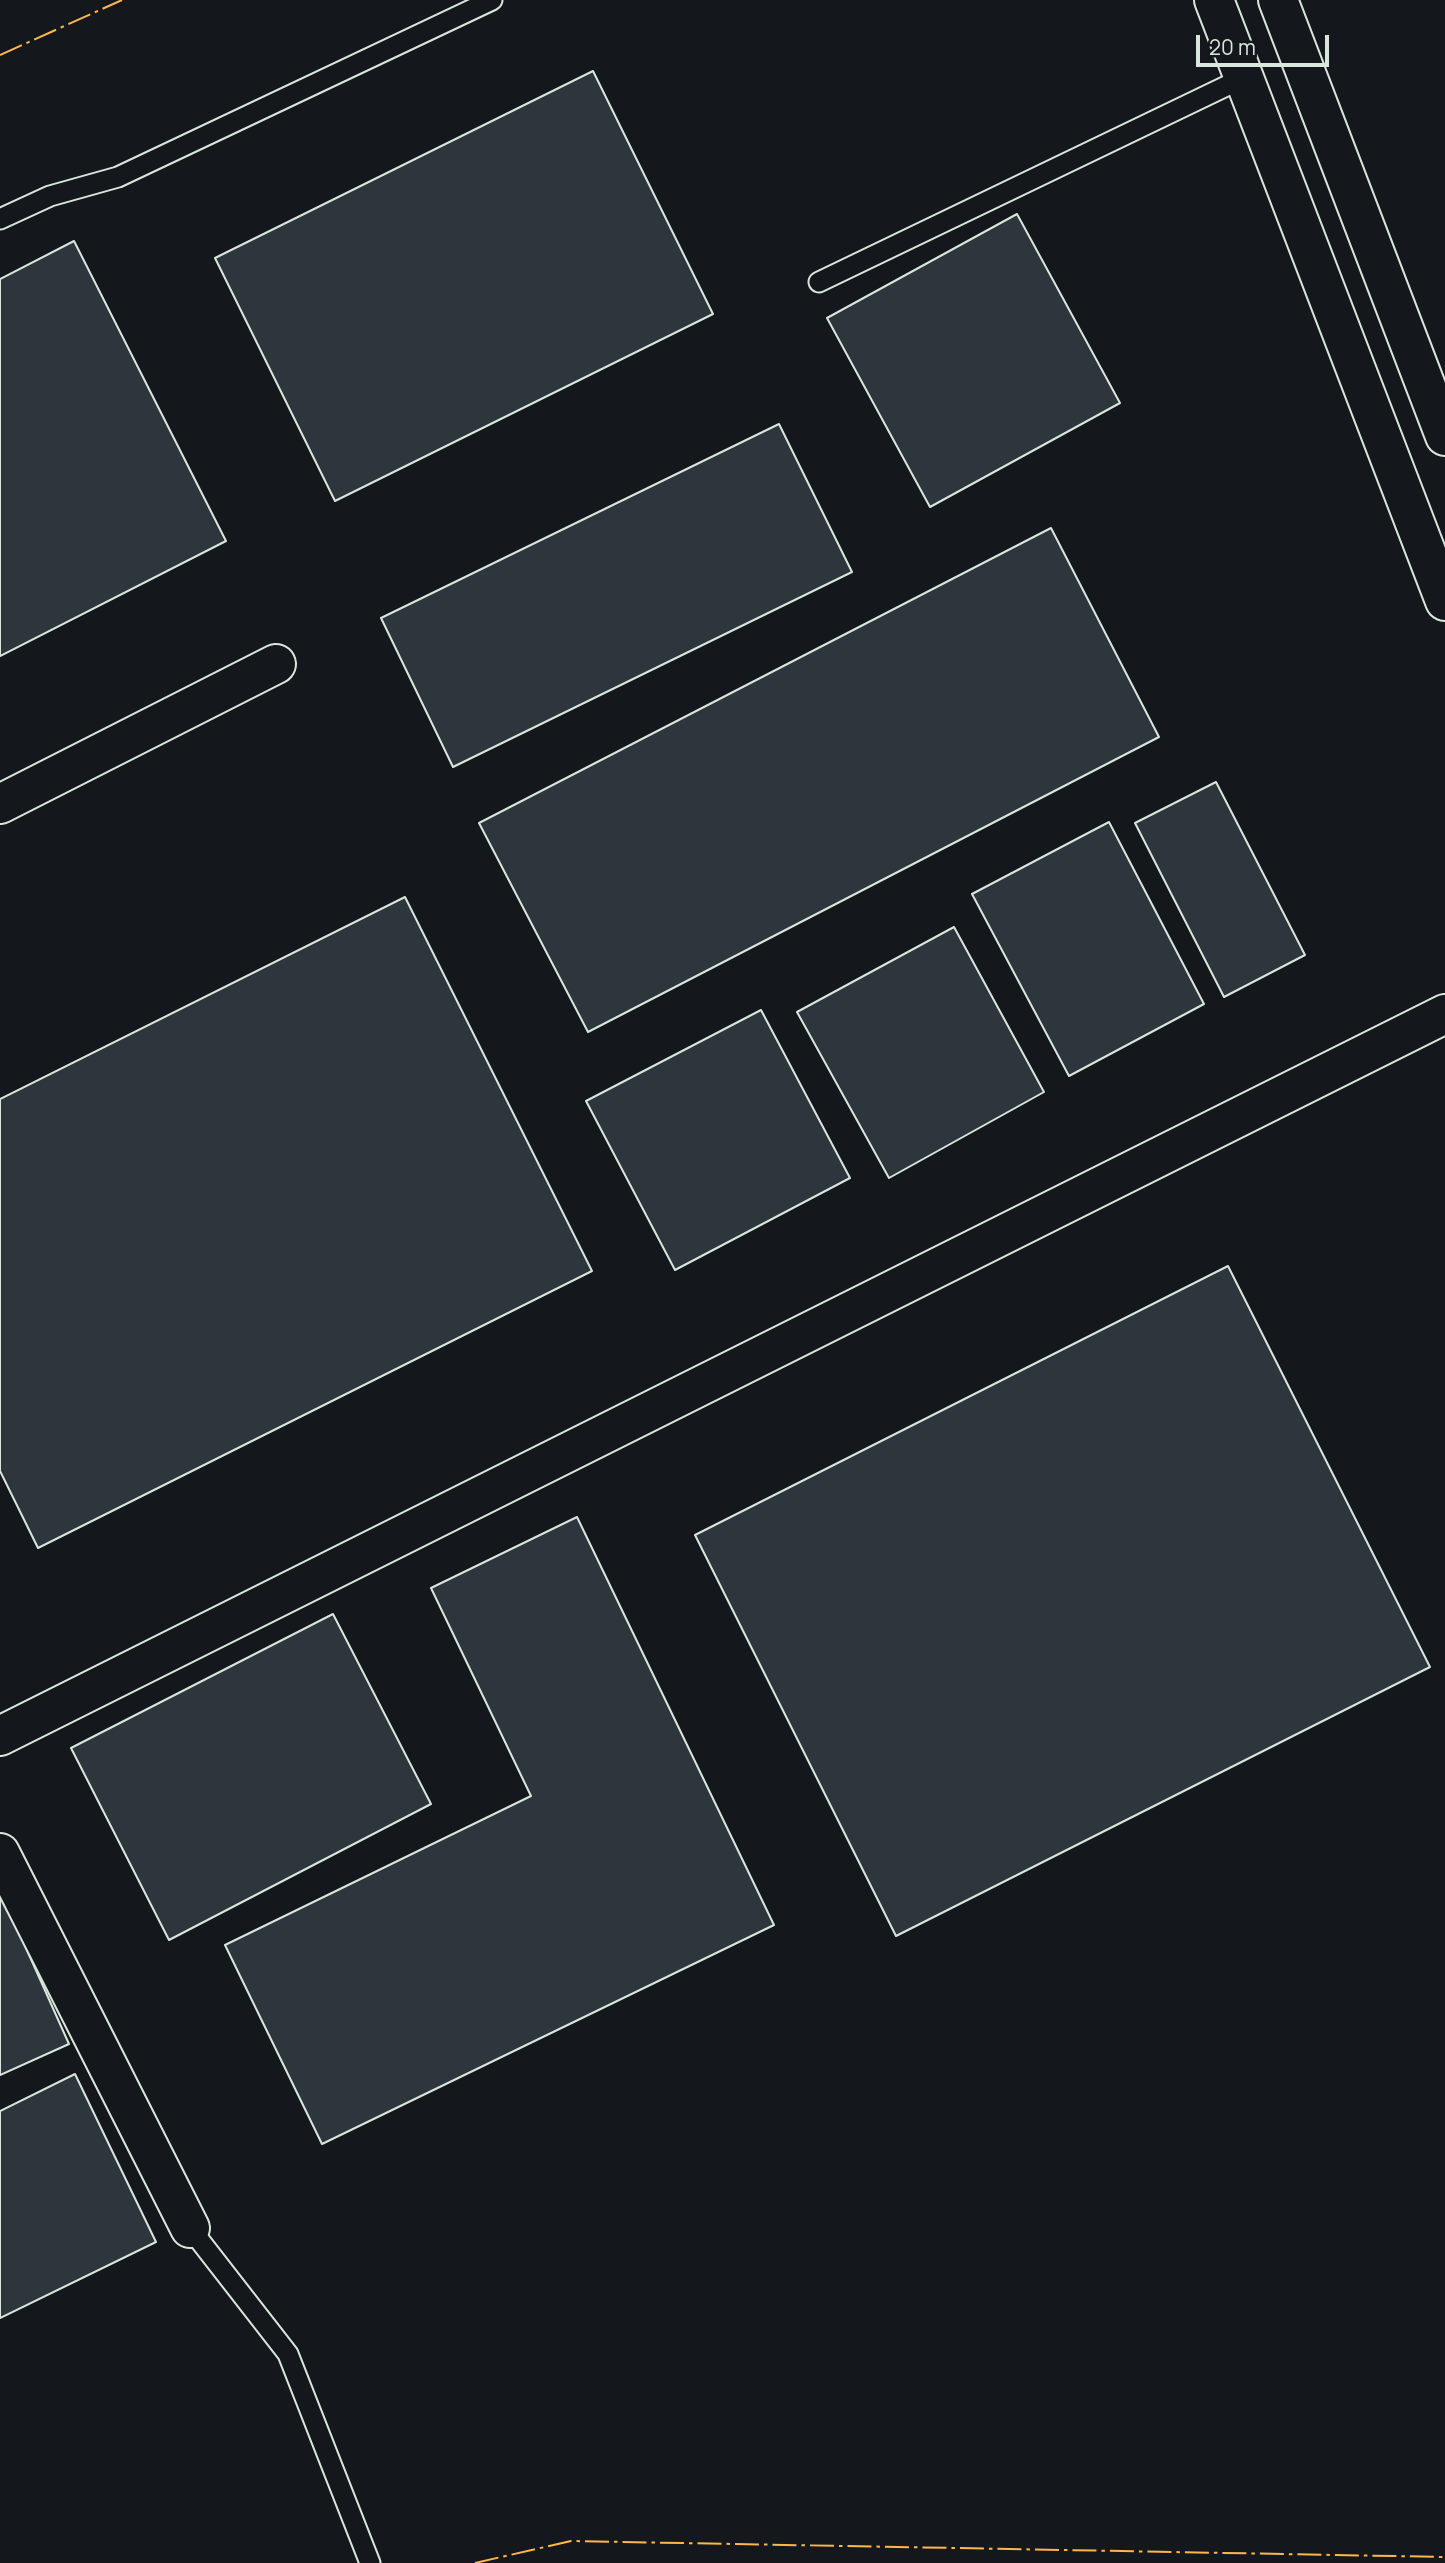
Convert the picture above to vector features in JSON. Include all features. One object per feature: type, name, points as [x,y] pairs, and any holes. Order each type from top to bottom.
[{"type":"street","points":[[1214,0],[1445,601]]},
{"type":"street","points":[[1278,0],[1445,436]]},
{"type":"street","points":[[0,804],[276,664]]},
{"type":"street","points":[[0,1736],[1445,1014]]},
{"type":"street","points":[[0,1853],[190,2228]]},
{"type":"lane","points":[[0,219],[50,196],[118,177],[492,0]]},
{"type":"lane","points":[[819,282],[1243,78]]},
{"type":"lane","points":[[190,2228],[288,2354],[370,2563]]},
{"type":"building","points":[[593,71],[713,314],[335,501],[215,258]]},
{"type":"building","points":[[1017,214],[1120,403],[930,507],[827,318]]},
{"type":"building","points":[[74,241],[226,541],[0,656],[0,279]]},
{"type":"building","points":[[779,424],[852,572],[453,767],[381,618]]},
{"type":"building","points":[[1051,528],[1159,737],[588,1032],[479,823]]},
{"type":"building","points":[[1216,782],[1305,955],[1224,997],[1135,823]]},
{"type":"building","points":[[1109,822],[1204,1004],[1069,1076],[972,894]]},
{"type":"building","points":[[405,897],[592,1271],[38,1548],[0,1471],[0,1099]]},
{"type":"building","points":[[954,927],[1044,1092],[889,1178],[797,1012]]},
{"type":"building","points":[[761,1010],[850,1178],[675,1270],[586,1101]]},
{"type":"building","points":[[1228,1266],[1430,1667],[896,1936],[695,1535]]},
{"type":"building","points":[[577,1517],[774,1925],[322,2144],[225,1945],[531,1796],[431,1588]]},
{"type":"building","points":[[333,1614],[431,1804],[169,1940],[71,1748]]},
{"type":"building","points":[[0,1890],[69,2044],[0,2075]]},
{"type":"building","points":[[75,2074],[156,2242],[0,2318],[0,2111]]},
{"type":"power","points":[[0,55],[122,0]]},
{"type":"power","points":[[475,2563],[571,2541],[1445,2557]]}]
